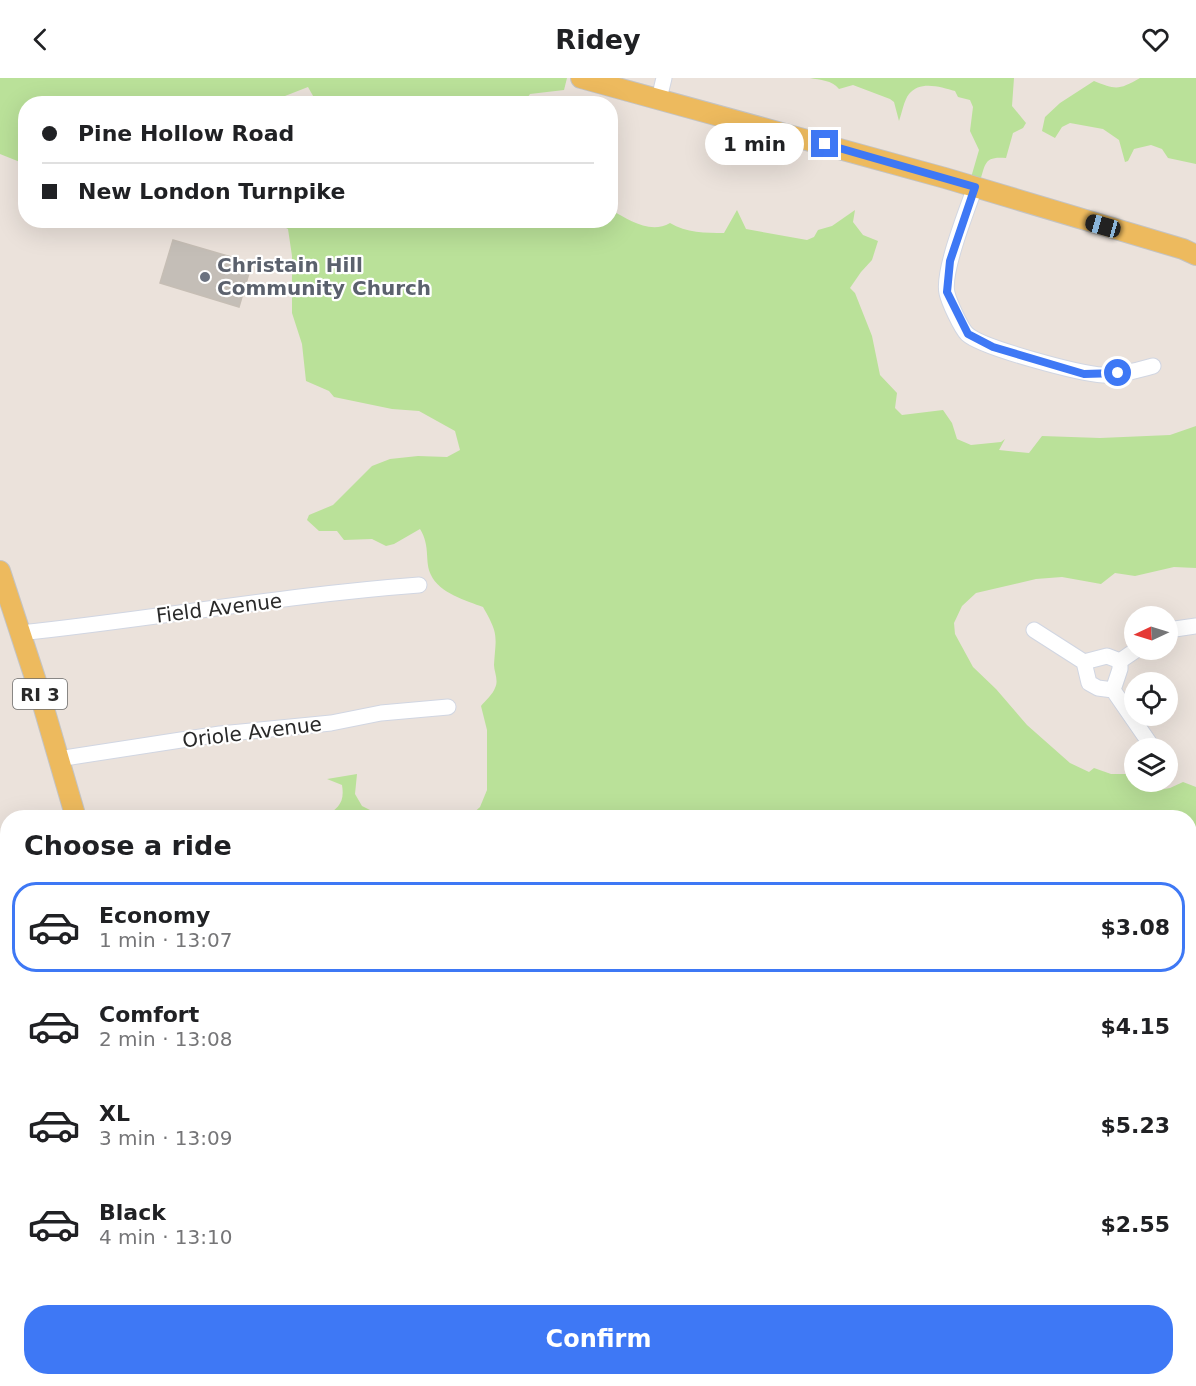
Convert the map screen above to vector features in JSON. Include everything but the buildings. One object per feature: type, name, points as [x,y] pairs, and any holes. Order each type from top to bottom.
[{"type":"main road","points":[[581,78],[975,187],[1183,249],[1196,255]]},
{"type":"main road","name":"RI 3","points":[[0,571],[36,681],[74,810]]},
{"type":"street","points":[[659,99],[664,78]]},
{"type":"street","points":[[975,187],[950,261],[947,292],[968,334],[993,347],[1084,374],[1104,375],[1132,372],[1152,366]]},
{"type":"street","name":"Field Avenue","points":[[20,633],[348,590],[419,585]]},
{"type":"street","points":[[1178,629],[1196,626]]},
{"type":"street","points":[[1034,630],[1084,662],[1089,683],[1098,688],[1113,690],[1146,738]]},
{"type":"street","points":[[1084,662],[1107,656],[1120,661]]},
{"type":"street","points":[[1120,661],[1124,658]]},
{"type":"street","points":[[1113,690],[1120,669],[1120,661]]},
{"type":"street","name":"Oriole Avenue","points":[[58,759],[220,734],[331,723],[381,713],[448,707]]},
{"type":"green space","points":[[0,78],[567,78],[564,90],[529,96],[313,96],[308,87],[285,96],[18,96],[18,161],[0,154]]},
{"type":"green space","points":[[810,78],[1014,78],[1012,106],[1026,123],[1023,128],[1013,133],[1006,158],[993,158],[986,163],[979,184],[970,181],[979,150],[970,131],[973,107],[970,100],[958,97],[955,91],[931,86],[919,87],[907,97],[899,121],[894,102],[890,99],[853,85],[839,89],[829,82]]},
{"type":"green space","points":[[1140,78],[1196,78],[1196,164],[1168,158],[1162,149],[1151,145],[1134,149],[1128,161],[1125,162],[1119,140],[1103,129],[1070,123],[1062,127],[1055,138],[1042,131],[1045,117],[1060,103],[1094,81],[1117,87]]},
{"type":"green space","points":[[737,210],[746,229],[807,240],[814,237],[818,230],[832,226],[855,210],[853,222],[863,235],[878,241],[872,260],[850,288],[855,293],[872,336],[880,375],[897,393],[895,408],[902,415],[943,410],[952,423],[957,439],[971,445],[1001,442],[1005,439],[999,450],[1029,453],[1042,436],[1100,438],[1170,435],[1196,426],[1196,568],[1174,567],[1135,576],[1115,573],[1101,584],[1062,577],[1036,579],[976,593],[962,606],[954,623],[955,634],[973,667],[996,689],[1027,725],[1070,763],[1089,772],[1094,768],[1111,774],[1124,774],[1124,792],[1178,792],[1178,784],[1183,782],[1196,787],[1196,810],[477,810],[487,790],[487,730],[481,706],[493,693],[497,682],[494,665],[495,635],[483,607],[454,596],[435,581],[429,570],[425,542],[420,529],[386,546],[372,539],[344,540],[337,531],[319,531],[307,520],[309,515],[333,505],[372,466],[390,459],[418,456],[447,457],[460,450],[455,431],[419,411],[392,409],[334,397],[329,391],[306,381],[302,344],[292,313],[292,256],[286,228],[618,228],[618,214],[647,227],[670,223],[689,231],[724,233]]},
{"type":"green space","points":[[357,774],[355,794],[362,806],[370,810],[334,810],[341,801],[342,785],[327,779]]},
{"type":"place","name":"Christain Hill Community Church","points":[[205,277]]},
{"type":"route","points":[[825,144],[975,187],[950,261],[947,292],[968,334],[993,347],[1084,374],[1118,373]]}]
